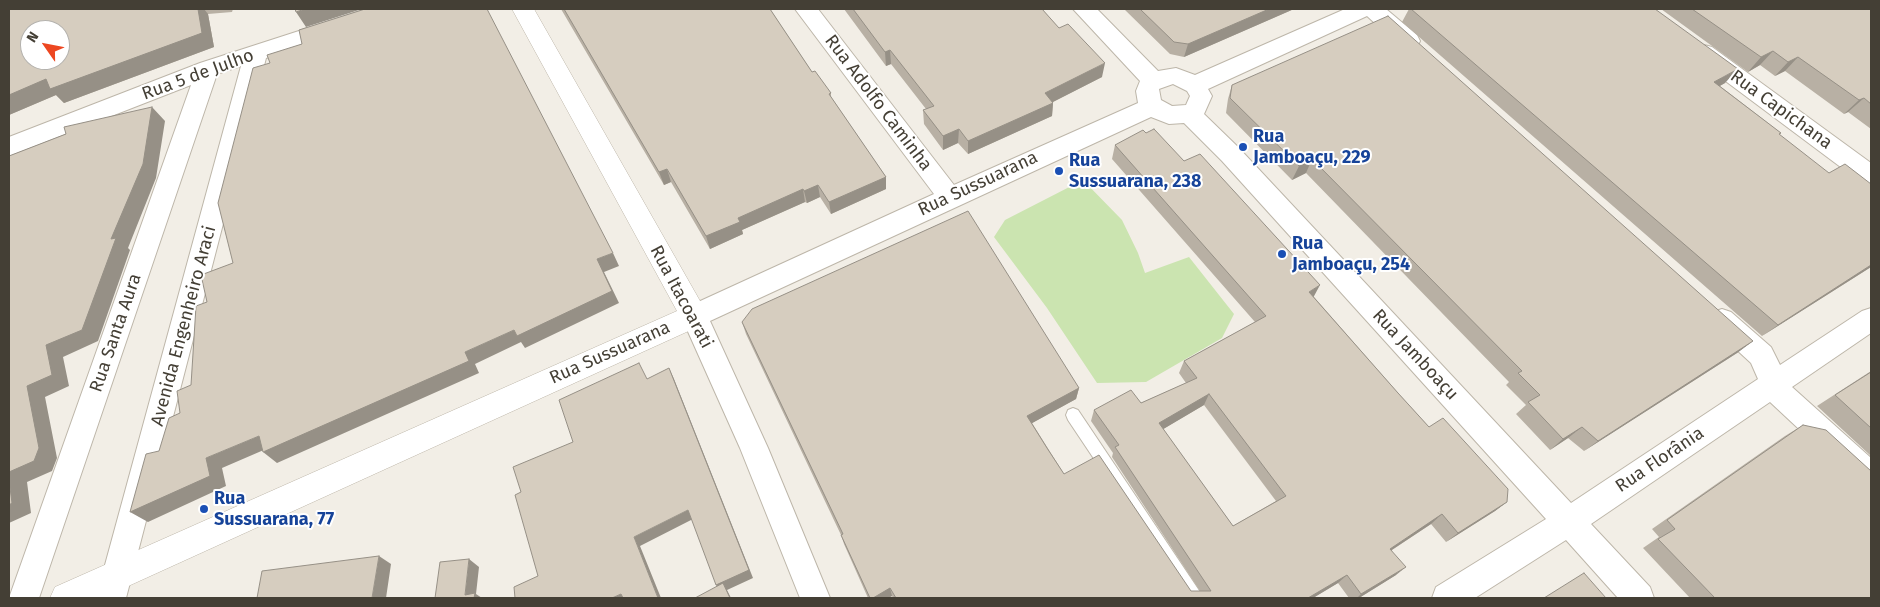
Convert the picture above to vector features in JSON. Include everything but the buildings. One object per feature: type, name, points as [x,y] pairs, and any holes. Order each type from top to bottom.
[{"type":"street","name":"Rua 5 de Julho","points":[[9,147],[208,69],[390,9]]},
{"type":"street","name":"Rua Itacoarati","points":[[523,9],[694,316],[754,448],[815,598]]},
{"type":"street","name":"Rua Adolfo Caminha","points":[[806,9],[950,197]]},
{"type":"street","points":[[1084,9],[1154,81]]},
{"type":"street","points":[[1195,85],[1364,9]]},
{"type":"street","points":[[1372,9],[1423,54]]},
{"type":"street","name":"Rua Capichana","points":[[1683,38],[1871,176]]},
{"type":"street","name":"Avenida Engenheiro Araci","points":[[115,586],[256,54]]},
{"type":"street","name":"Rua Santa Aura","points":[[24,598],[208,69]]},
{"type":"street","points":[[1168,76],[1176,76],[1195,85],[1201,96],[1200,101],[1194,111],[1189,114],[1169,115],[1153,106],[1147,91],[1154,81],[1168,76]]},
{"type":"street","name":"Rua Sussuarana","points":[[66,598],[115,586],[950,197],[1153,106]]},
{"type":"street","name":"Rua Jamboaçu","points":[[1189,114],[1236,161],[1640,598]]},
{"type":"street","points":[[1702,302],[1761,355],[1768,367],[1773,385],[1785,399],[1871,477]]},
{"type":"street","name":"Rua Florânia","points":[[1447,598],[1569,521],[1871,319]]},
{"type":"lane","points":[[1073,414],[1196,598]]},
{"type":"green space","points":[[1083,180],[1122,220],[1138,253],[1145,273],[1189,257],[1234,314],[1222,338],[1146,382],[1097,383],[1047,308],[994,237],[1005,220]]},
{"type":"place","name":"Rua Jamboaçu, 229","points":[[1243,147]]},
{"type":"place","name":"Rua Sussuarana, 238","points":[[1059,171]]},
{"type":"place","name":"Rua Jamboaçu, 254","points":[[1282,254]]},
{"type":"place","name":"Rua Sussuarana, 77","points":[[204,509]]}]
